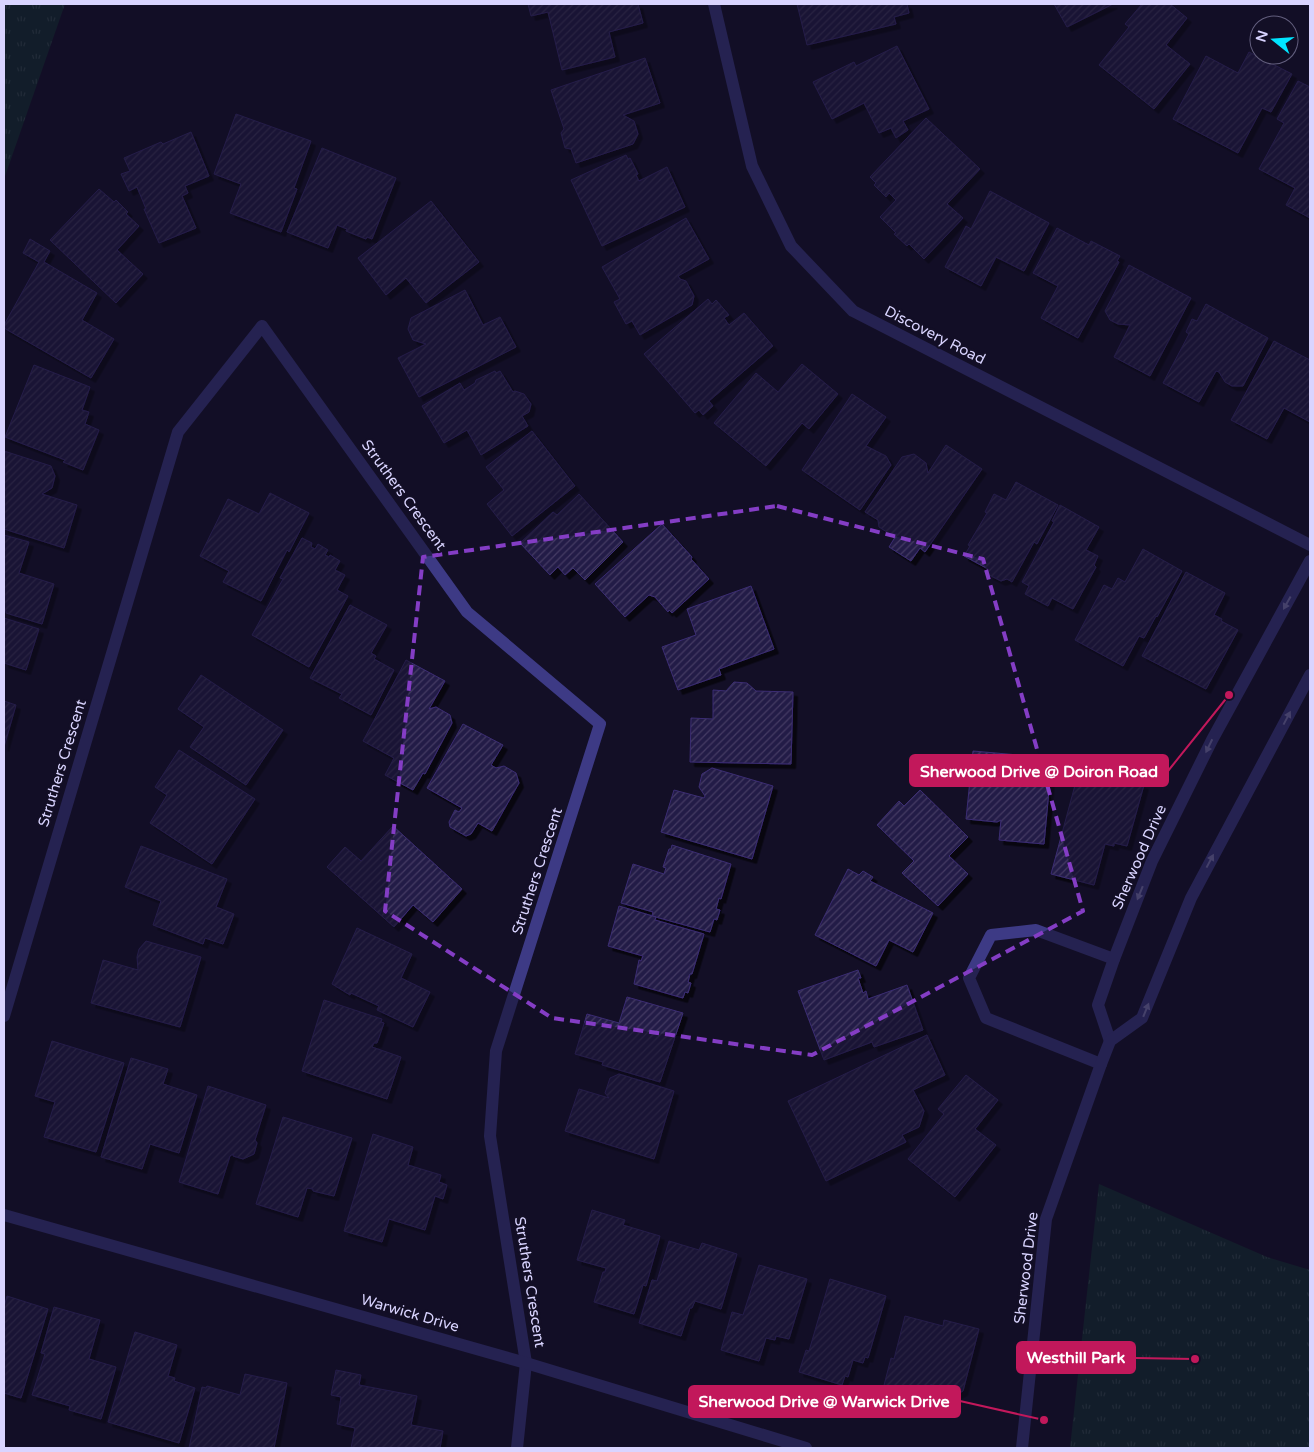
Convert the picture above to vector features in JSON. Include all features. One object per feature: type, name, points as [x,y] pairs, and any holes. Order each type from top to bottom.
[{"type":"street","name":"Discovery Road","points":[[714,4],[752,166],[791,246],[853,311],[1310,545]]},
{"type":"street","name":"Struthers Crescent","points":[[4,1016],[178,432],[262,326],[467,612],[600,724],[496,1051],[490,1136],[526,1363]]},
{"type":"street","name":"Sherwood Drive","points":[[1022,1448],[1046,1219],[1110,1041],[1098,1005],[1152,862],[1212,740],[1310,561]]},
{"type":"street","points":[[1110,1041],[1142,1018],[1191,898],[1310,674]]},
{"type":"street","points":[[1101,1064],[986,1018],[969,978],[990,936],[1036,930],[1114,959]]},
{"type":"street","name":"Warwick Drive","points":[[4,1216],[526,1363],[806,1448]]},
{"type":"street","points":[[517,1448],[526,1363]]},
{"type":"highlighted area","points":[[777,506],[983,559],[1083,911],[812,1055],[552,1018],[385,911],[423,557]]},
{"type":"green space","points":[[4,4],[65,4],[4,179]]},
{"type":"green space","points":[[1099,1184],[1267,1257],[1310,1270],[1310,1448],[1070,1448]]},
{"type":"building","points":[[528,4],[638,4],[643,23],[609,32],[615,57],[562,70],[548,12],[531,16]]},
{"type":"building","points":[[797,4],[907,4],[909,13],[894,17],[896,24],[807,45]]},
{"type":"building","points":[[1054,4],[1113,4],[1067,27]]},
{"type":"building","points":[[1142,4],[1170,4],[1187,18],[1166,45],[1190,64],[1154,109],[1099,65],[1129,27],[1125,24]]},
{"type":"building","points":[[897,46],[929,109],[903,121],[908,130],[896,138],[891,128],[879,133],[864,103],[832,119],[813,82],[854,62],[856,66]]},
{"type":"building","points":[[1249,52],[1249,65],[1274,65],[1292,74],[1271,112],[1262,108],[1238,153],[1173,119],[1206,56],[1238,73]]},
{"type":"building","points":[[645,58],[660,103],[623,115],[634,121],[638,134],[633,144],[576,163],[571,149],[565,148],[561,133],[564,129],[551,90]]},
{"type":"building","points":[[1298,81],[1310,87],[1310,218],[1286,205],[1295,188],[1259,169],[1284,123],[1277,119]]},
{"type":"building","points":[[236,114],[311,141],[294,188],[297,189],[281,232],[230,213],[241,184],[214,174]]},
{"type":"building","points":[[926,118],[980,169],[947,204],[963,218],[924,259],[909,244],[907,246],[894,234],[896,233],[880,217],[896,200],[889,193],[886,197],[874,185],[876,183],[870,177]]},
{"type":"building","points":[[191,132],[209,176],[185,186],[188,193],[182,196],[196,228],[159,243],[144,209],[146,209],[137,187],[129,191],[121,174],[130,171],[124,158],[161,142],[163,144]]},
{"type":"building","points":[[322,148],[396,178],[372,239],[367,237],[366,239],[346,231],[347,229],[337,225],[328,248],[287,232]]},
{"type":"building","points":[[626,155],[628,159],[630,158],[638,174],[636,175],[639,181],[667,167],[685,207],[602,246],[571,180]]},
{"type":"building","points":[[99,189],[114,202],[116,200],[128,212],[126,214],[139,226],[117,250],[143,274],[116,303],[50,240]]},
{"type":"building","points":[[990,191],[1049,223],[1024,271],[996,257],[981,286],[945,267],[966,226],[971,229]]},
{"type":"building","points":[[431,201],[479,262],[426,303],[406,278],[386,295],[358,258]]},
{"type":"building","points":[[686,218],[709,259],[678,276],[686,281],[694,296],[692,305],[640,335],[632,321],[626,324],[614,302],[620,299],[602,267]]},
{"type":"building","points":[[1057,228],[1089,245],[1091,241],[1120,256],[1117,261],[1119,262],[1078,338],[1041,318],[1058,286],[1033,273]]},
{"type":"building","points":[[30,239],[50,251],[44,262],[97,293],[82,320],[114,339],[91,378],[4,328],[39,262],[23,253]]},
{"type":"building","points":[[1129,265],[1191,298],[1150,376],[1114,357],[1130,325],[1118,324],[1110,320],[1105,311]]},
{"type":"building","points":[[465,290],[483,325],[500,317],[516,347],[419,397],[398,358],[426,344],[413,340],[408,329],[411,318]]},
{"type":"building","points":[[708,299],[712,304],[716,300],[729,315],[724,318],[729,325],[744,313],[773,346],[709,401],[713,406],[703,415],[699,410],[695,413],[644,354]]},
{"type":"building","points":[[1206,304],[1268,338],[1243,386],[1232,386],[1225,382],[1219,372],[1216,371],[1199,402],[1163,383],[1189,334],[1186,332],[1192,319],[1197,321]]},
{"type":"building","points":[[1274,341],[1310,360],[1310,422],[1284,408],[1267,439],[1231,420]]},
{"type":"building","points":[[802,364],[838,394],[809,429],[802,423],[766,466],[714,423],[756,373],[778,392]]},
{"type":"building","points":[[34,365],[90,387],[82,410],[89,412],[85,424],[99,430],[83,470],[63,462],[65,460],[5,437]]},
{"type":"building","points":[[495,371],[496,373],[500,371],[513,392],[524,394],[531,404],[529,412],[522,416],[528,426],[481,455],[467,430],[444,443],[422,406],[460,383],[464,390],[475,383],[476,380]]},
{"type":"building","points":[[852,394],[886,417],[866,446],[886,456],[891,465],[860,510],[802,470]]},
{"type":"building","points":[[532,431],[575,486],[512,536],[487,504],[504,490],[486,467]]},
{"type":"building","points":[[946,445],[982,469],[925,552],[920,548],[911,561],[889,547],[897,534],[890,534],[879,527],[878,520],[865,512],[902,457],[914,454],[926,463],[928,473]]},
{"type":"building","points":[[4,451],[51,466],[55,476],[52,488],[42,494],[77,505],[64,548],[4,529]]},
{"type":"building","points":[[1016,482],[1058,505],[1037,544],[1034,542],[1012,582],[1007,579],[1001,581],[989,575],[988,569],[964,556],[970,546],[968,545],[987,513],[985,512],[994,494],[1006,500]]},
{"type":"building","points":[[270,493],[309,513],[289,552],[287,550],[261,601],[223,582],[229,571],[200,556],[228,499],[259,514]]},
{"type":"building","points":[[579,494],[623,542],[585,580],[573,568],[565,575],[558,567],[550,575],[520,543],[553,512],[557,515]]},
{"type":"building","points":[[1060,505],[1099,527],[1086,550],[1098,556],[1094,565],[1096,567],[1073,609],[1052,598],[1048,606],[1025,594],[1029,586],[1022,582],[1054,522],[1052,521]]},
{"type":"building","points":[[662,524],[709,579],[672,613],[669,610],[668,612],[655,597],[649,595],[625,617],[595,584]]},
{"type":"building","points":[[4,535],[29,542],[19,573],[54,584],[42,624],[6,613],[4,610]]},
{"type":"building","points":[[302,538],[312,543],[311,547],[315,549],[318,544],[328,550],[325,555],[329,557],[330,555],[340,561],[335,570],[345,575],[337,590],[348,596],[309,667],[252,635],[283,579],[280,578]]},
{"type":"building","points":[[1143,549],[1182,571],[1144,638],[1139,636],[1123,666],[1075,640],[1104,585],[1112,589],[1118,578],[1125,582]]},
{"type":"building","points":[[1186,572],[1225,593],[1214,615],[1238,630],[1206,689],[1142,656]]},
{"type":"building","points":[[751,586],[774,649],[719,669],[721,675],[678,690],[662,647],[696,635],[687,609]]},
{"type":"building","points":[[350,605],[387,625],[371,653],[376,656],[374,659],[394,670],[371,715],[339,698],[342,694],[310,678]]},
{"type":"building","points":[[4,618],[39,629],[26,670],[4,663]]},
{"type":"building","points":[[406,660],[445,681],[429,709],[436,707],[450,715],[452,723],[425,774],[423,773],[413,790],[385,775],[394,758],[363,741]]},
{"type":"building","points":[[201,675],[283,730],[246,785],[190,747],[204,727],[178,709]]},
{"type":"building","points":[[734,682],[747,683],[756,691],[793,692],[791,764],[690,762],[691,718],[713,719],[713,690],[726,691]]},
{"type":"building","points":[[4,701],[16,705],[4,747]]},
{"type":"building","points":[[463,724],[503,745],[491,765],[496,768],[504,766],[516,773],[519,783],[492,831],[478,823],[471,834],[466,836],[450,827],[449,822],[455,810],[459,812],[462,808],[427,788]]},
{"type":"building","points":[[179,750],[255,799],[212,864],[150,823],[167,795],[155,787]]},
{"type":"building","points":[[973,751],[1052,758],[1044,844],[999,840],[1001,820],[997,822],[966,819]]},
{"type":"building","points":[[712,768],[773,786],[752,859],[661,832],[674,790],[704,798],[705,796],[699,787],[702,774]]},
{"type":"building","points":[[1078,774],[1102,781],[1104,774],[1106,774],[1144,785],[1127,846],[1114,843],[1114,846],[1105,844],[1094,885],[1051,874]]},
{"type":"building","points":[[920,790],[968,837],[949,856],[968,874],[938,906],[902,873],[914,861],[877,825],[899,801],[904,806]]},
{"type":"building","points":[[393,826],[462,889],[433,922],[413,905],[394,927],[327,867],[345,847],[361,861]]},
{"type":"building","points":[[672,845],[731,864],[721,899],[719,898],[716,909],[720,910],[717,920],[714,919],[710,932],[652,916],[653,912],[621,903],[633,864],[664,874],[666,868],[663,867]]},
{"type":"building","points":[[141,846],[227,879],[216,907],[234,914],[223,944],[205,938],[203,944],[153,925],[161,901],[125,887]]},
{"type":"building","points":[[848,869],[859,875],[863,871],[873,877],[870,881],[933,913],[913,952],[889,940],[876,966],[815,935]]},
{"type":"building","points":[[619,906],[656,917],[655,920],[704,934],[692,974],[690,974],[688,982],[691,983],[688,993],[685,992],[683,998],[634,984],[639,960],[641,961],[643,956],[608,946]]},
{"type":"building","points":[[357,928],[412,954],[401,978],[430,992],[413,1027],[377,1010],[379,1006],[351,993],[350,995],[332,984]]},
{"type":"building","points":[[146,941],[201,957],[180,1027],[91,1003],[103,960],[138,970],[137,957],[139,949]]},
{"type":"building","points":[[858,970],[861,978],[858,978],[863,993],[866,991],[868,999],[907,985],[923,1030],[874,1047],[872,1042],[824,1060],[798,991]]},
{"type":"building","points":[[627,997],[683,1013],[660,1082],[602,1065],[603,1062],[575,1054],[587,1014],[619,1023]]},
{"type":"building","points":[[324,1000],[382,1019],[381,1022],[384,1023],[377,1043],[374,1043],[372,1047],[401,1057],[387,1099],[302,1071]]},
{"type":"building","points":[[927,1035],[945,1075],[913,1090],[924,1111],[919,1127],[902,1135],[906,1142],[826,1181],[788,1101]]},
{"type":"building","points":[[52,1041],[124,1063],[96,1152],[44,1137],[55,1102],[35,1096]]},
{"type":"building","points":[[131,1058],[168,1069],[163,1084],[197,1095],[179,1153],[150,1144],[142,1169],[101,1157]]},
{"type":"building","points":[[619,1074],[674,1091],[654,1159],[565,1131],[579,1089],[609,1098],[605,1093],[610,1078]]},
{"type":"building","points":[[966,1075],[998,1100],[975,1129],[996,1145],[955,1197],[908,1159],[944,1114],[938,1109]]},
{"type":"building","points":[[208,1086],[266,1105],[255,1140],[257,1143],[254,1154],[243,1159],[233,1156],[233,1154],[230,1156],[218,1194],[179,1182]]},
{"type":"building","points":[[283,1117],[352,1138],[334,1196],[307,1188],[298,1217],[256,1204]]},
{"type":"building","points":[[373,1134],[413,1147],[408,1165],[441,1175],[439,1182],[447,1185],[443,1199],[435,1196],[425,1230],[389,1219],[382,1242],[344,1231]]},
{"type":"building","points":[[592,1210],[625,1220],[623,1225],[660,1236],[646,1286],[643,1285],[634,1314],[594,1302],[606,1268],[577,1260]]},
{"type":"building","points":[[669,1241],[699,1250],[702,1243],[737,1254],[721,1309],[695,1301],[692,1308],[690,1308],[681,1336],[639,1323],[652,1280],[657,1281]]},
{"type":"building","points":[[759,1265],[807,1279],[789,1339],[776,1336],[775,1340],[766,1338],[759,1361],[721,1350],[732,1312],[743,1315]]},
{"type":"building","points":[[830,1279],[886,1296],[868,1358],[865,1357],[863,1363],[853,1360],[848,1377],[845,1376],[842,1385],[799,1372],[806,1350],[809,1351]]},
{"type":"building","points":[[7,1296],[48,1309],[21,1398],[4,1393],[4,1307]]},
{"type":"building","points":[[54,1307],[100,1320],[89,1359],[116,1367],[101,1419],[69,1410],[70,1406],[32,1395],[45,1354],[41,1353]]},
{"type":"building","points":[[905,1316],[943,1326],[944,1320],[979,1329],[963,1391],[952,1397],[939,1394],[931,1384],[925,1409],[881,1397],[891,1358],[894,1359]]},
{"type":"building","points":[[135,1332],[177,1345],[168,1376],[175,1378],[174,1381],[195,1388],[179,1443],[108,1422]]},
{"type":"building","points":[[336,1370],[361,1375],[359,1385],[417,1396],[411,1425],[443,1431],[440,1448],[351,1448],[355,1428],[337,1424],[341,1397],[331,1395]]},
{"type":"building","points":[[245,1374],[287,1383],[274,1448],[189,1448],[202,1387],[206,1388],[207,1386],[240,1395]]},
{"type":"place","name":"Sherwood Drive @ Doiron Road","points":[[1229,695]]},
{"type":"place","name":"Westhill Park","points":[[1195,1359]]},
{"type":"place","name":"Sherwood Drive @ Warwick Drive","points":[[1044,1420]]}]
